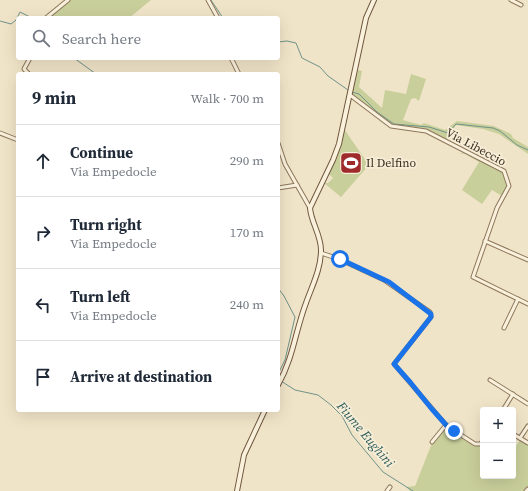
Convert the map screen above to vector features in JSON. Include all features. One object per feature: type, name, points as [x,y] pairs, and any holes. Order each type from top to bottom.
[{"type":"street","points":[[48,16],[68,0]]},
{"type":"street","points":[[208,0],[217,16]]},
{"type":"street","points":[[310,208],[333,160],[340,138],[366,18],[374,0]]},
{"type":"street","points":[[511,0],[521,5]]},
{"type":"street","points":[[27,72],[24,69],[29,60]]},
{"type":"street","points":[[232,60],[238,72]]},
{"type":"street","name":"Via Libeccio","points":[[350,95],[391,126],[426,131],[504,171],[509,186],[497,208],[473,275],[474,278],[528,304]]},
{"type":"street","points":[[0,133],[16,139]]},
{"type":"street","points":[[280,149],[285,164],[310,208],[319,237],[321,253],[316,276],[305,304],[289,364],[280,381]]},
{"type":"street","points":[[280,188],[297,186]]},
{"type":"street","points":[[485,241],[528,260]]},
{"type":"street","points":[[321,253],[340,259],[384,280],[431,314],[431,317],[394,364],[446,425],[475,444],[481,443]]},
{"type":"street","points":[[504,328],[518,299]]},
{"type":"street","points":[[490,380],[528,404]]},
{"type":"street","points":[[505,407],[513,394]]},
{"type":"street","points":[[237,491],[244,455],[264,412]]},
{"type":"street","points":[[432,442],[446,425]]},
{"type":"street","points":[[520,438],[528,426]]},
{"type":"street","points":[[516,436],[528,443]]},
{"type":"street","points":[[387,491],[390,487]]},
{"type":"green space","points":[[69,0],[151,0],[131,16],[50,16]]},
{"type":"green space","points":[[358,70],[362,71],[359,87],[382,108],[385,90],[406,94],[411,74],[426,79],[419,101],[415,98],[411,99],[403,120],[421,125],[424,123],[445,130],[457,121],[494,126],[511,134],[513,138],[528,147],[528,154],[499,134],[483,129],[456,125],[446,140],[430,132],[395,127],[385,122],[351,94]]},
{"type":"green space","name":"Il Delfino","points":[[344,129],[369,165],[341,197],[324,183],[328,183],[333,178],[329,174],[335,160]]},
{"type":"green space","points":[[467,155],[502,170],[508,186],[502,196],[492,190],[482,204],[462,190],[479,162]]},
{"type":"green space","points":[[447,427],[476,445],[480,443],[480,479],[516,479],[516,446],[520,440],[528,445],[528,487],[525,491],[410,491],[406,487],[415,486],[432,443]]},
{"type":"waterway","points":[[211,0],[222,16]]},
{"type":"waterway","points":[[18,16],[20,12],[28,16]]},
{"type":"waterway","points":[[0,21],[11,24],[16,20]]},
{"type":"waterway","points":[[280,42],[287,41],[296,43],[302,58],[320,67],[328,76],[348,90]]},
{"type":"waterway","points":[[77,60],[93,72]]},
{"type":"waterway","points":[[352,92],[359,94],[377,112],[394,124],[429,127],[448,133],[456,124],[493,128],[500,131],[517,145],[528,150]]},
{"type":"waterway","points":[[280,291],[295,317],[285,360],[280,370]]},
{"type":"waterway","name":"Fiume Eughini","points":[[281,381],[295,390],[318,395],[331,405],[342,416],[352,435],[383,472],[413,491]]},
{"type":"place","name":"Il Delfino","points":[[351,163]]},
{"type":"route","points":[[340,259],[389,282],[432,315],[394,364],[423,400],[447,426],[454,431]]}]
